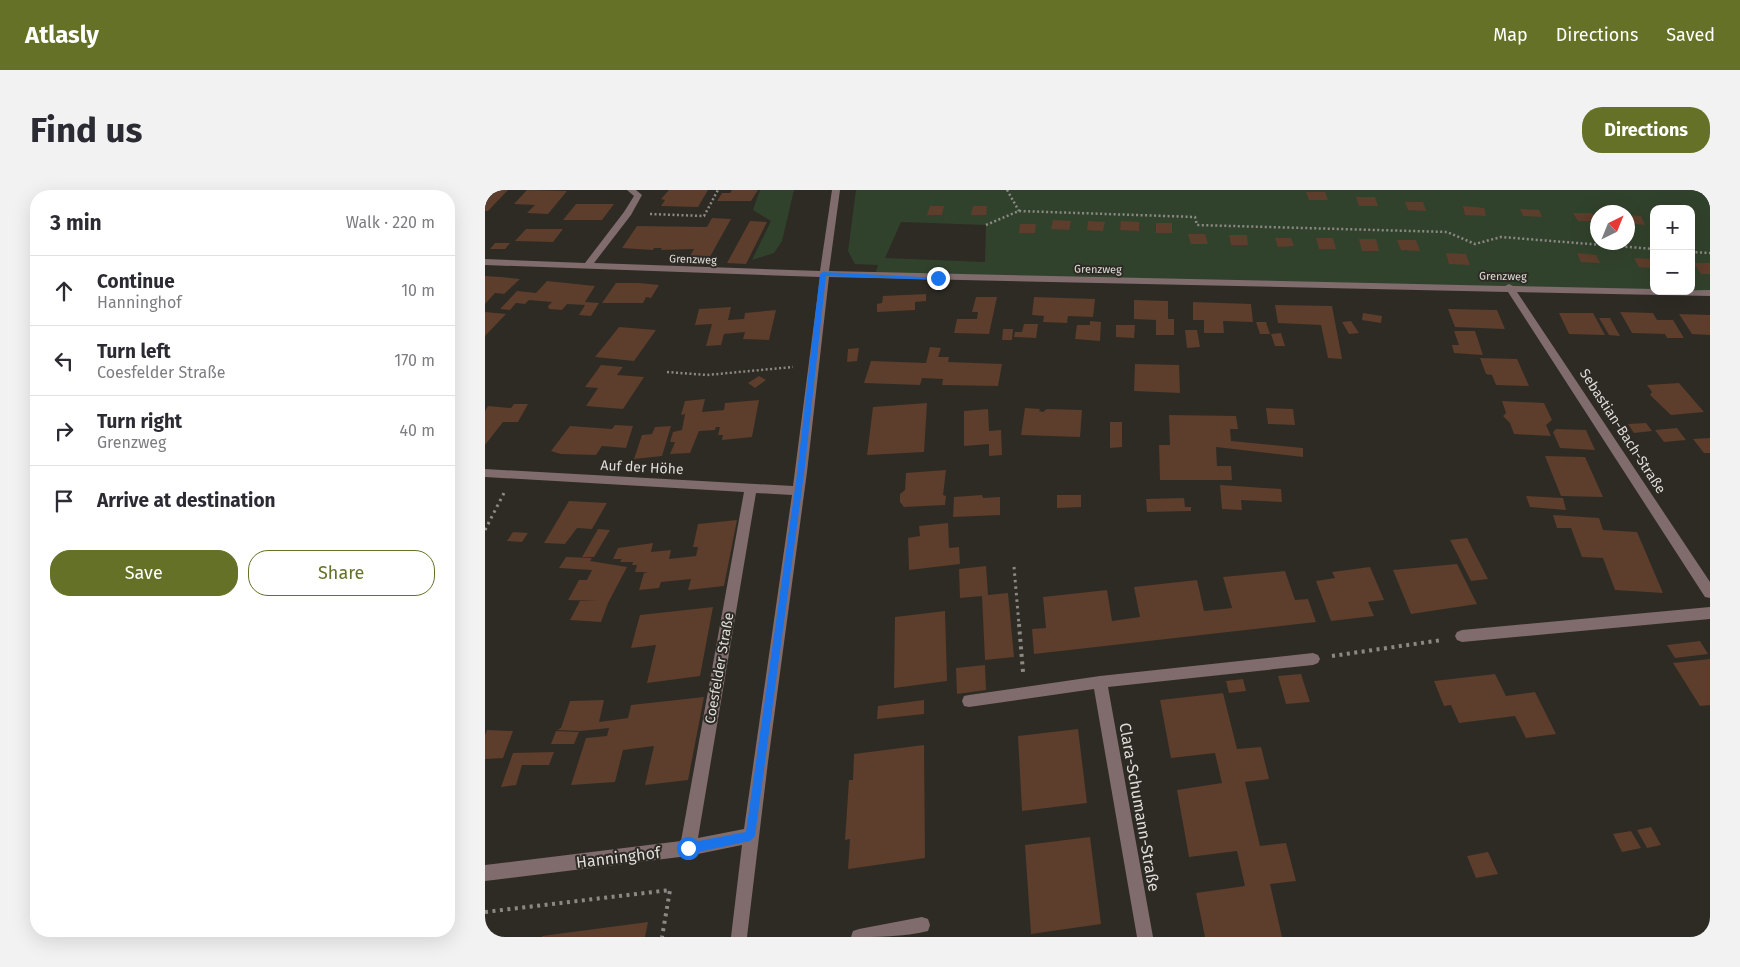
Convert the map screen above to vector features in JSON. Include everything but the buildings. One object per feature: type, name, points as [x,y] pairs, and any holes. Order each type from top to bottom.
[{"type":"street","points":[[586,267],[628,213],[638,195],[631,190]]},
{"type":"street","points":[[739,937],[750,836],[798,491],[823,274],[836,190]]},
{"type":"street","name":"Grenzweg","points":[[485,262],[586,267],[989,279],[1509,287],[1710,293]]},
{"type":"street","name":"Sebastian-Bach-Straße","points":[[1509,287],[1710,593]]},
{"type":"street","name":"Auf der Höhe","points":[[485,473],[798,491]]},
{"type":"street","name":"Coesfelder Straße","points":[[688,848],[751,488]]},
{"type":"street","points":[[1462,636],[1710,613]]},
{"type":"street","points":[[969,701],[1100,682],[1313,659]]},
{"type":"street","name":"Clara-Schumann-Straße","points":[[1100,682],[1145,937]]},
{"type":"street","name":"Hanninghof","points":[[485,873],[688,848],[750,836]]},
{"type":"street","points":[[859,937],[922,925]]},
{"type":"path","points":[[628,213],[704,216],[718,190]]},
{"type":"path","points":[[1007,190],[1019,211]]},
{"type":"path","points":[[986,225],[1019,211],[1195,217],[1197,226],[1447,232],[1475,244],[1501,237],[1650,249]]},
{"type":"path","points":[[1695,252],[1710,253]]},
{"type":"path","points":[[667,372],[707,375],[814,365]]},
{"type":"path","points":[[485,530],[513,475]]},
{"type":"path","points":[[1014,567],[1025,693]]},
{"type":"path","points":[[1313,659],[1462,636]]},
{"type":"path","points":[[485,912],[670,890],[662,937]]},
{"type":"green space","points":[[760,190],[794,190],[782,241],[774,253],[752,260],[771,221],[753,210]]},
{"type":"green space","points":[[856,190],[1710,190],[1710,293],[1695,293],[1695,205],[1650,205],[1650,292],[875,275],[878,265],[855,264],[848,251]],"holes":[[[901,222],[986,225],[985,262],[885,258]]]},
{"type":"route","points":[[688,848],[750,836],[800,474],[823,274],[938,278]]}]
